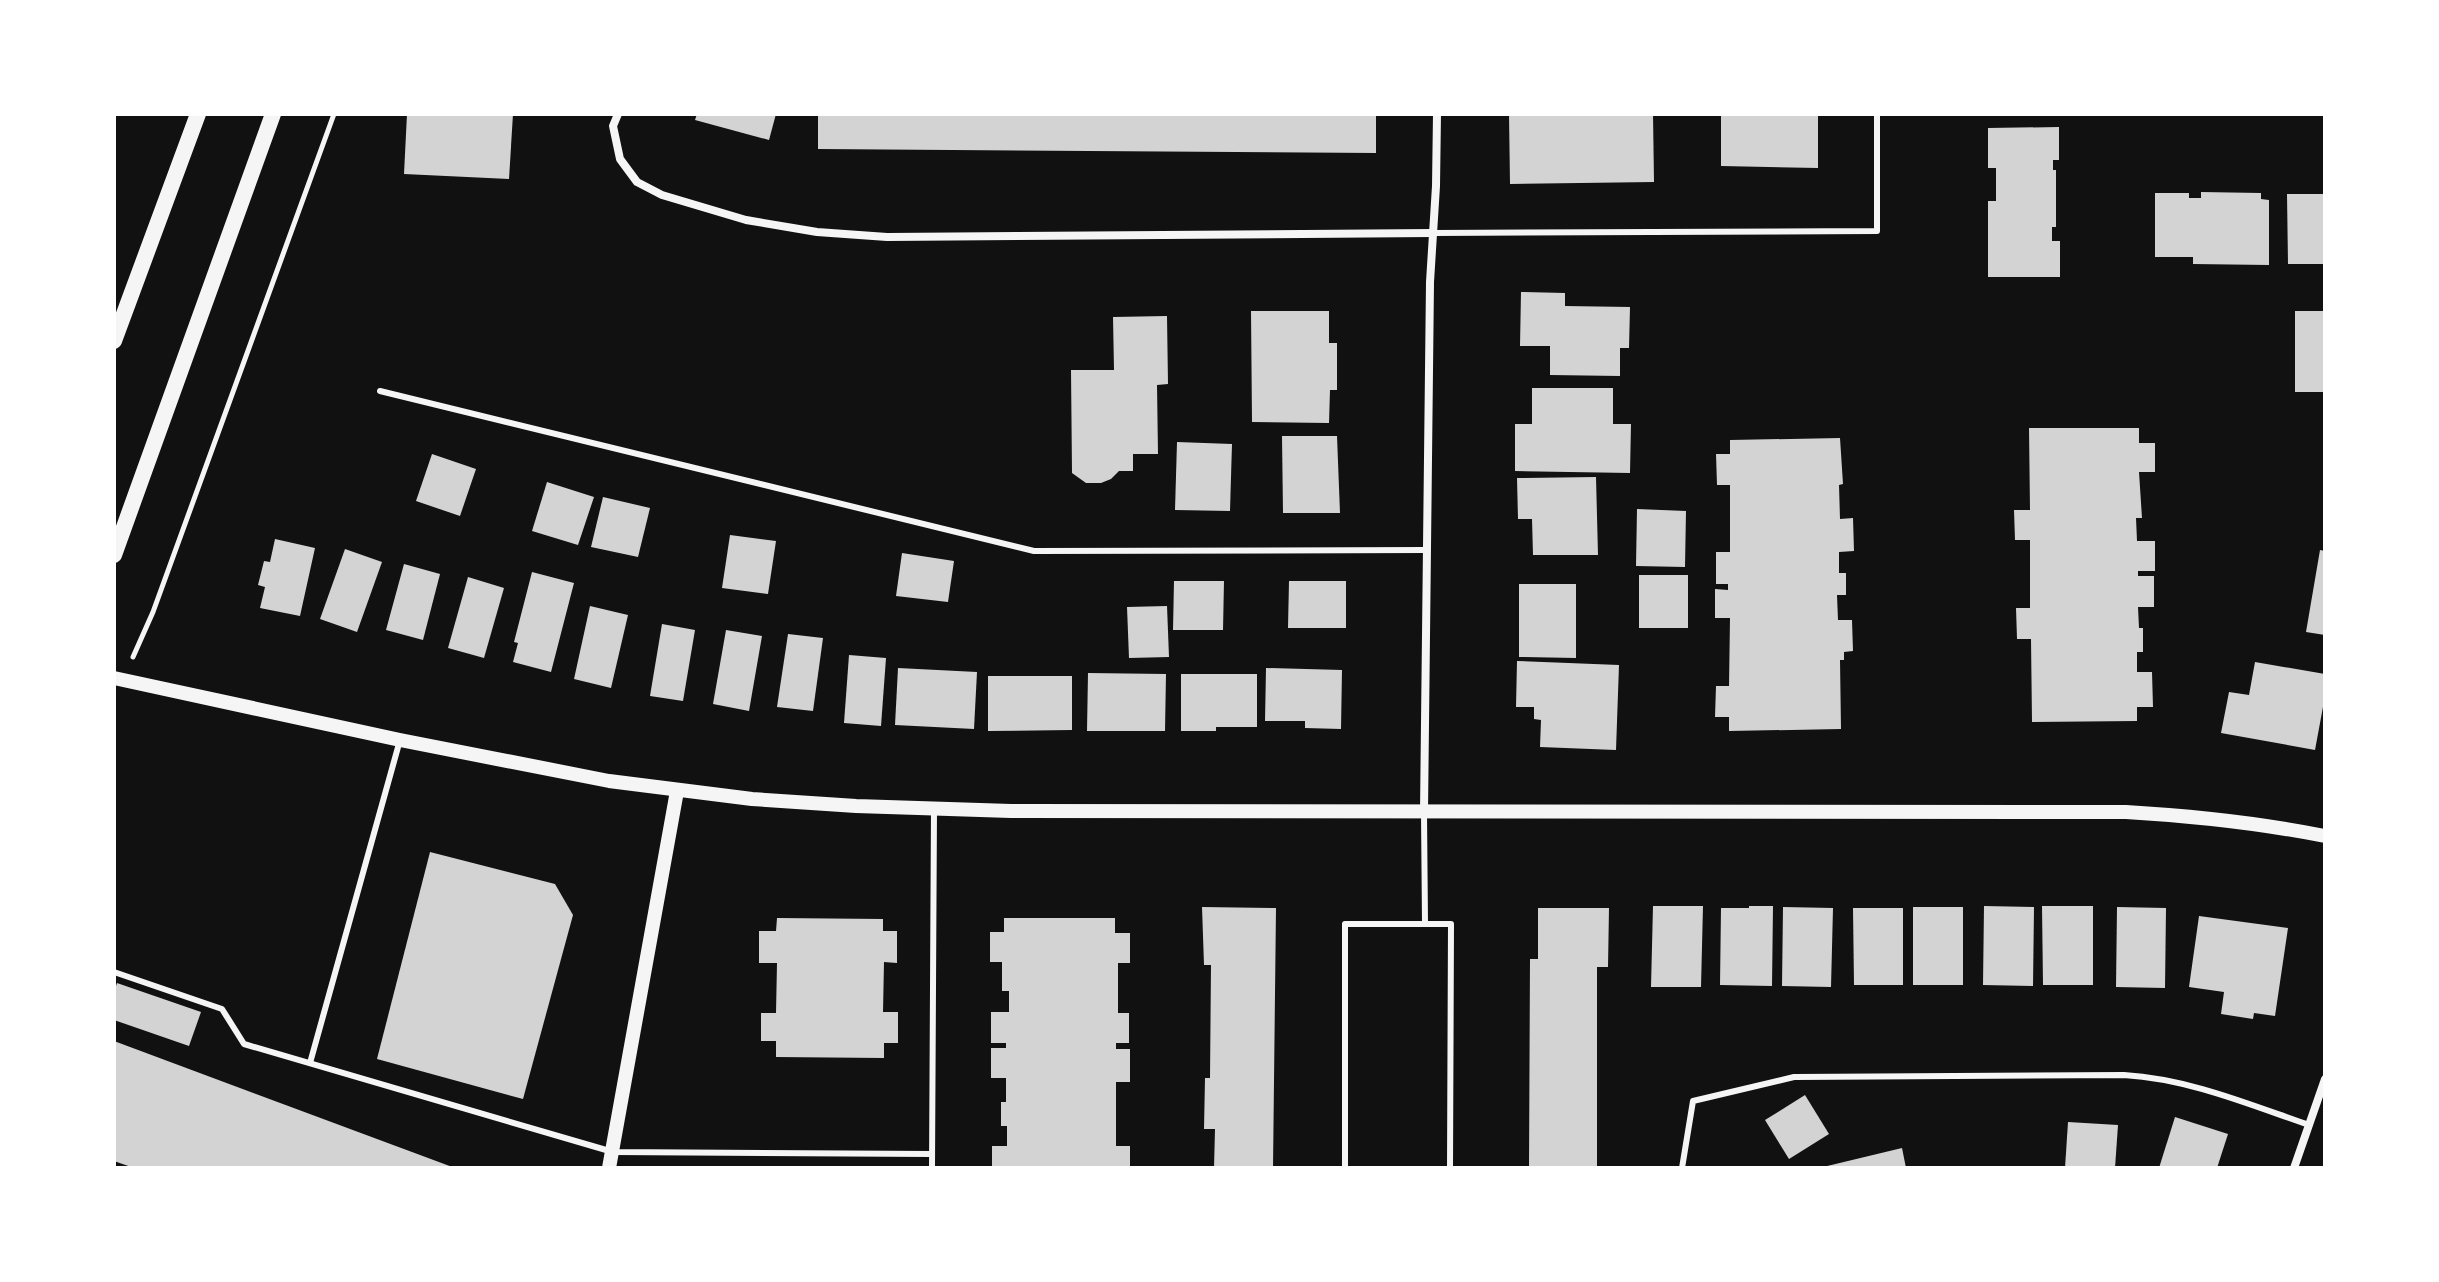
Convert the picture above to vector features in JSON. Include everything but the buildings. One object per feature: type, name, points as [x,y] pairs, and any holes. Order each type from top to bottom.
[{"type":"main road","points":[[114,341],[198,114]]},
{"type":"main road","points":[[114,555],[273,114]]},
{"type":"street","points":[[618,114],[613,126],[620,159],[637,182],[662,195],[746,220],[817,232],[887,237],[1433,233]]},
{"type":"street","points":[[1424,813],[1430,282],[1437,114]]},
{"type":"street","points":[[119,679],[400,740],[609,781],[677,791],[856,806],[1424,813],[2126,812],[2260,823],[2325,836]]},
{"type":"street","points":[[609,1168],[677,791]]},
{"type":"street","points":[[2294,1168],[2325,1079]]},
{"type":"lane","points":[[1433,233],[1877,231],[1877,114]]},
{"type":"lane","points":[[380,391],[1034,551],[1427,550]]},
{"type":"lane","points":[[310,1063],[400,740]]},
{"type":"lane","points":[[932,1168],[934,809]]},
{"type":"lane","points":[[1424,813],[1425,924]]},
{"type":"lane","points":[[1345,1168],[1345,924],[1451,924],[1450,1168]]},
{"type":"lane","points":[[114,972],[222,1009],[244,1044],[613,1152],[932,1154]]},
{"type":"lane","points":[[1682,1168],[1693,1101],[1794,1077],[2153,1077],[2182,1082],[2309,1125]]},
{"type":"path","points":[[119,679],[153,612],[162,580],[334,114]]}]
